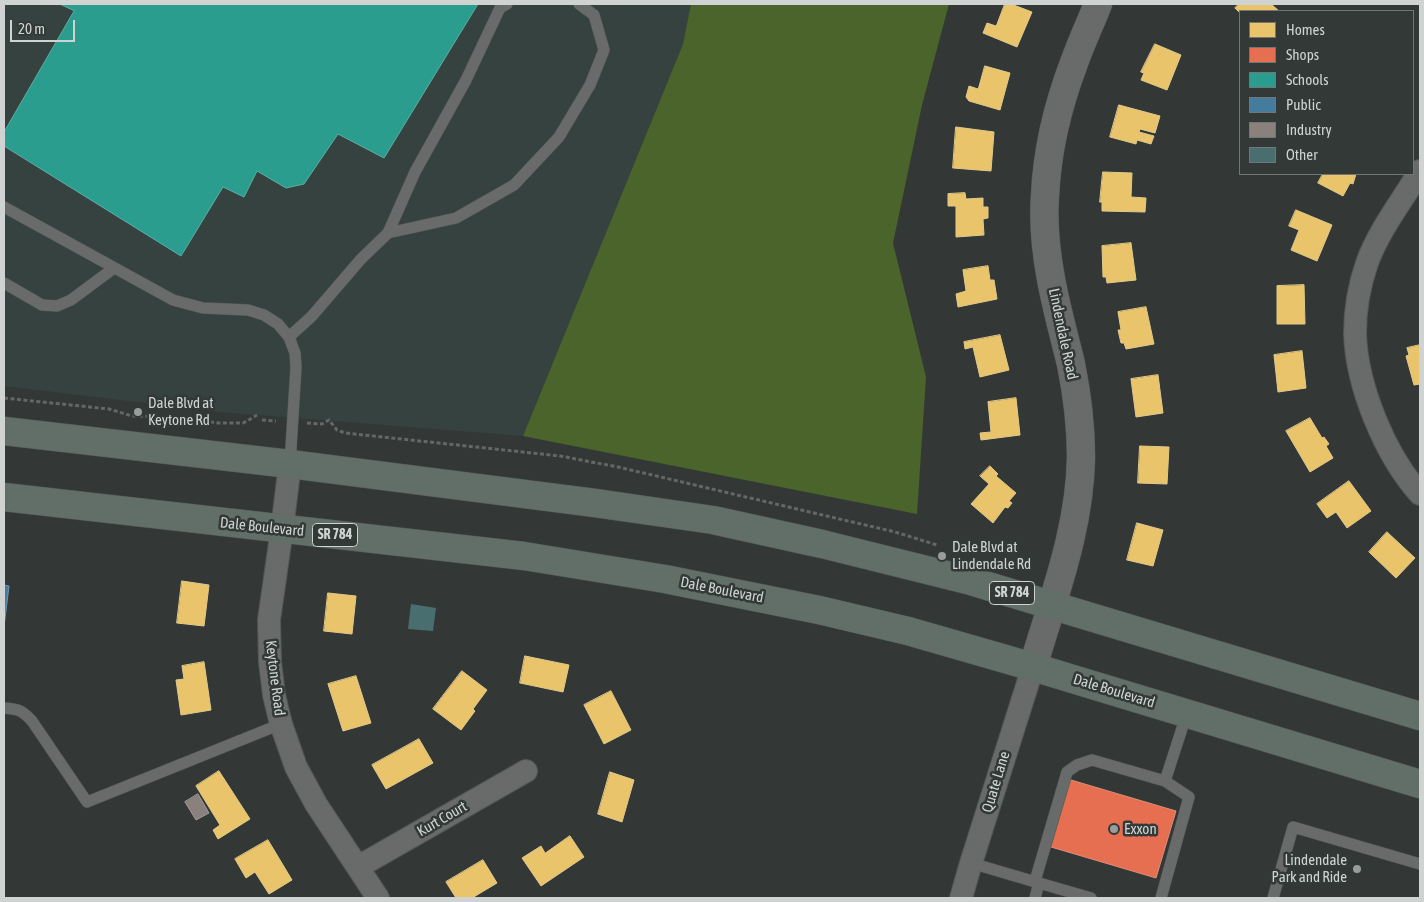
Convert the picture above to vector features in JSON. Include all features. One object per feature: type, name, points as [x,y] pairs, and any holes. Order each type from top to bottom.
[{"type":"main road","name":"SR 784","points":[[4,431],[290,464],[713,520],[971,580],[1420,716]]},
{"type":"main road","name":"Dale Boulevard","points":[[4,497],[524,556],[665,579],[819,610],[908,631],[1420,784]]},
{"type":"street","name":"Lindendale Road","points":[[1032,667],[1071,536],[1079,496],[1081,456],[1078,411],[1071,365],[1051,278],[1046,237],[1045,197],[1050,155],[1061,104],[1074,64],[1098,4]]},
{"type":"street","points":[[1420,174],[1380,234],[1367,262],[1357,304],[1356,334],[1360,370],[1377,425],[1394,458],[1420,494]]},
{"type":"street","name":"Keytone Road","points":[[290,464],[269,620],[270,662],[274,695],[281,724],[296,768],[316,804],[378,898]]},
{"type":"street","name":"Quate Lane","points":[[961,898],[1032,667]]},
{"type":"street","name":"Kurt Court","points":[[358,867],[526,771]]},
{"type":"lane","points":[[289,337],[312,316],[361,259],[388,233],[415,172],[466,80],[500,8],[507,4]]},
{"type":"lane","points":[[388,233],[456,218],[514,185],[559,137],[590,85],[604,50],[594,15],[578,4]]},
{"type":"lane","points":[[4,207],[172,300],[203,308],[248,310],[264,314],[278,324],[289,337],[295,353],[296,367],[290,464]]},
{"type":"lane","points":[[4,283],[42,305],[57,306],[71,300],[114,268]]},
{"type":"lane","points":[[4,708],[17,709],[25,713],[88,802],[281,724]]},
{"type":"lane","points":[[1166,781],[1187,713]]},
{"type":"lane","points":[[1034,898],[1067,772],[1077,765],[1092,760],[1166,781],[1189,797],[1161,898]]},
{"type":"lane","points":[[1273,898],[1293,827],[1420,864]]},
{"type":"lane","points":[[971,863],[1091,898]]},
{"type":"path","points":[[4,398],[109,409],[132,416],[175,417],[218,423],[242,423],[257,415]]},
{"type":"path","points":[[322,424],[329,420],[337,430],[345,433],[560,456],[618,467],[895,532],[942,548]]},
{"type":"shaded area","points":[[4,4],[691,4],[683,44],[523,436],[220,412],[4,386]]},
{"type":"green space","points":[[691,4],[949,4],[922,105],[893,243],[926,377],[917,514],[523,436],[683,44]]},
{"type":"building: Homes","points":[[1005,4],[1011,4],[1032,12],[1017,47],[983,33],[987,23],[996,26]]},
{"type":"building: Homes","points":[[1239,4],[1271,4],[1278,10],[1239,10],[1239,12],[1235,8]]},
{"type":"building: Homes","points":[[1155,44],[1181,55],[1167,90],[1141,80],[1144,73],[1141,72]]},
{"type":"building: Homes","points":[[985,66],[1010,73],[1000,110],[969,101],[966,97],[969,86],[978,89]]},
{"type":"building: Homes","points":[[1119,105],[1160,116],[1155,133],[1140,129],[1139,132],[1154,136],[1151,144],[1137,140],[1136,144],[1110,137]]},
{"type":"building: Homes","points":[[956,127],[994,132],[991,171],[953,168]]},
{"type":"building: Homes","points":[[1103,172],[1132,173],[1131,197],[1146,198],[1145,212],[1102,211],[1102,202],[1100,202]]},
{"type":"building: Homes","points":[[1322,175],[1356,175],[1353,184],[1350,183],[1343,196],[1318,183]]},
{"type":"building: Homes","points":[[965,193],[966,199],[983,198],[983,207],[988,207],[988,218],[983,219],[984,235],[956,237],[956,206],[948,206],[948,194]]},
{"type":"building: Homes","points":[[1296,210],[1332,225],[1317,261],[1291,250],[1299,230],[1289,226]]},
{"type":"building: Homes","points":[[1131,243],[1136,280],[1107,283],[1106,277],[1103,277],[1102,246]]},
{"type":"building: Homes","points":[[988,266],[990,280],[994,280],[997,299],[958,307],[956,294],[966,291],[963,270]]},
{"type":"building: Homes","points":[[1304,285],[1305,324],[1277,324],[1277,286]]},
{"type":"building: Homes","points":[[1146,307],[1154,344],[1126,349],[1124,343],[1121,343],[1118,330],[1121,330],[1118,312]]},
{"type":"building: Homes","points":[[1000,335],[1009,370],[980,377],[973,347],[965,349],[964,342]]},
{"type":"building: Homes","points":[[1420,345],[1420,384],[1414,385],[1406,356],[1409,355],[1407,348]]},
{"type":"building: Homes","points":[[1302,351],[1306,388],[1278,392],[1274,355]]},
{"type":"building: Homes","points":[[1158,375],[1163,413],[1136,417],[1131,379]]},
{"type":"building: Homes","points":[[1016,398],[1020,435],[981,440],[980,433],[991,432],[988,402]]},
{"type":"building: Homes","points":[[1310,418],[1322,438],[1324,437],[1329,444],[1326,446],[1333,458],[1310,472],[1286,431]]},
{"type":"building: Homes","points":[[1140,446],[1169,447],[1167,484],[1138,483]]},
{"type":"building: Homes","points":[[990,466],[998,474],[996,476],[1016,493],[1009,501],[1012,503],[1008,508],[1005,507],[993,523],[971,504],[989,484],[980,476]]},
{"type":"building: Homes","points":[[1349,481],[1371,511],[1347,528],[1336,512],[1327,518],[1317,504]]},
{"type":"building: Homes","points":[[1137,523],[1163,530],[1153,566],[1127,560]]},
{"type":"building: Homes","points":[[1387,532],[1415,558],[1396,578],[1369,552]]},
{"type":"building: Homes","points":[[182,581],[209,585],[204,626],[177,623]]},
{"type":"building: Homes","points":[[328,593],[356,596],[352,634],[324,631]]},
{"type":"building: Homes","points":[[525,656],[569,665],[563,692],[520,683]]},
{"type":"building: Homes","points":[[204,662],[211,710],[181,715],[176,680],[184,679],[182,666]]},
{"type":"building: Homes","points":[[462,671],[487,690],[461,730],[433,709]]},
{"type":"building: Homes","points":[[356,676],[371,723],[343,731],[328,684]]},
{"type":"building: Homes","points":[[611,691],[631,730],[604,744],[584,705]]},
{"type":"building: Homes","points":[[419,739],[433,763],[386,789],[372,765]]},
{"type":"building: Homes","points":[[219,771],[250,819],[218,839],[213,830],[220,825],[196,786]]},
{"type":"building: Homes","points":[[610,772],[634,780],[622,822],[598,814]]},
{"type":"building: Homes","points":[[570,836],[584,857],[541,886],[522,858],[541,846],[545,853]]},
{"type":"building: Homes","points":[[268,840],[292,880],[269,894],[255,872],[246,878],[235,859]]},
{"type":"building: Homes","points":[[483,860],[497,883],[472,898],[456,898],[446,882]]},
{"type":"building: Shops","name":"Exxon","points":[[1071,780],[1176,811],[1156,878],[1051,847]]},
{"type":"building: Schools","points":[[60,4],[478,4],[384,158],[338,134],[304,184],[286,188],[257,171],[244,197],[223,187],[181,256],[4,146],[4,132],[74,11]]},
{"type":"building: Public","points":[[4,585],[9,586],[4,627]]},
{"type":"building: Industry","points":[[198,794],[209,813],[196,820],[185,802]]},
{"type":"building: Other","points":[[411,604],[436,608],[433,631],[408,629]]},
{"type":"place","name":"Dale Blvd at Keytone Rd","points":[[138,412]]},
{"type":"place","name":"Dale Blvd at Lindendale Rd","points":[[942,556]]},
{"type":"place","name":"Exxon","points":[[1114,829]]},
{"type":"place","name":"Lindendale Park and Ride","points":[[1357,869]]}]
